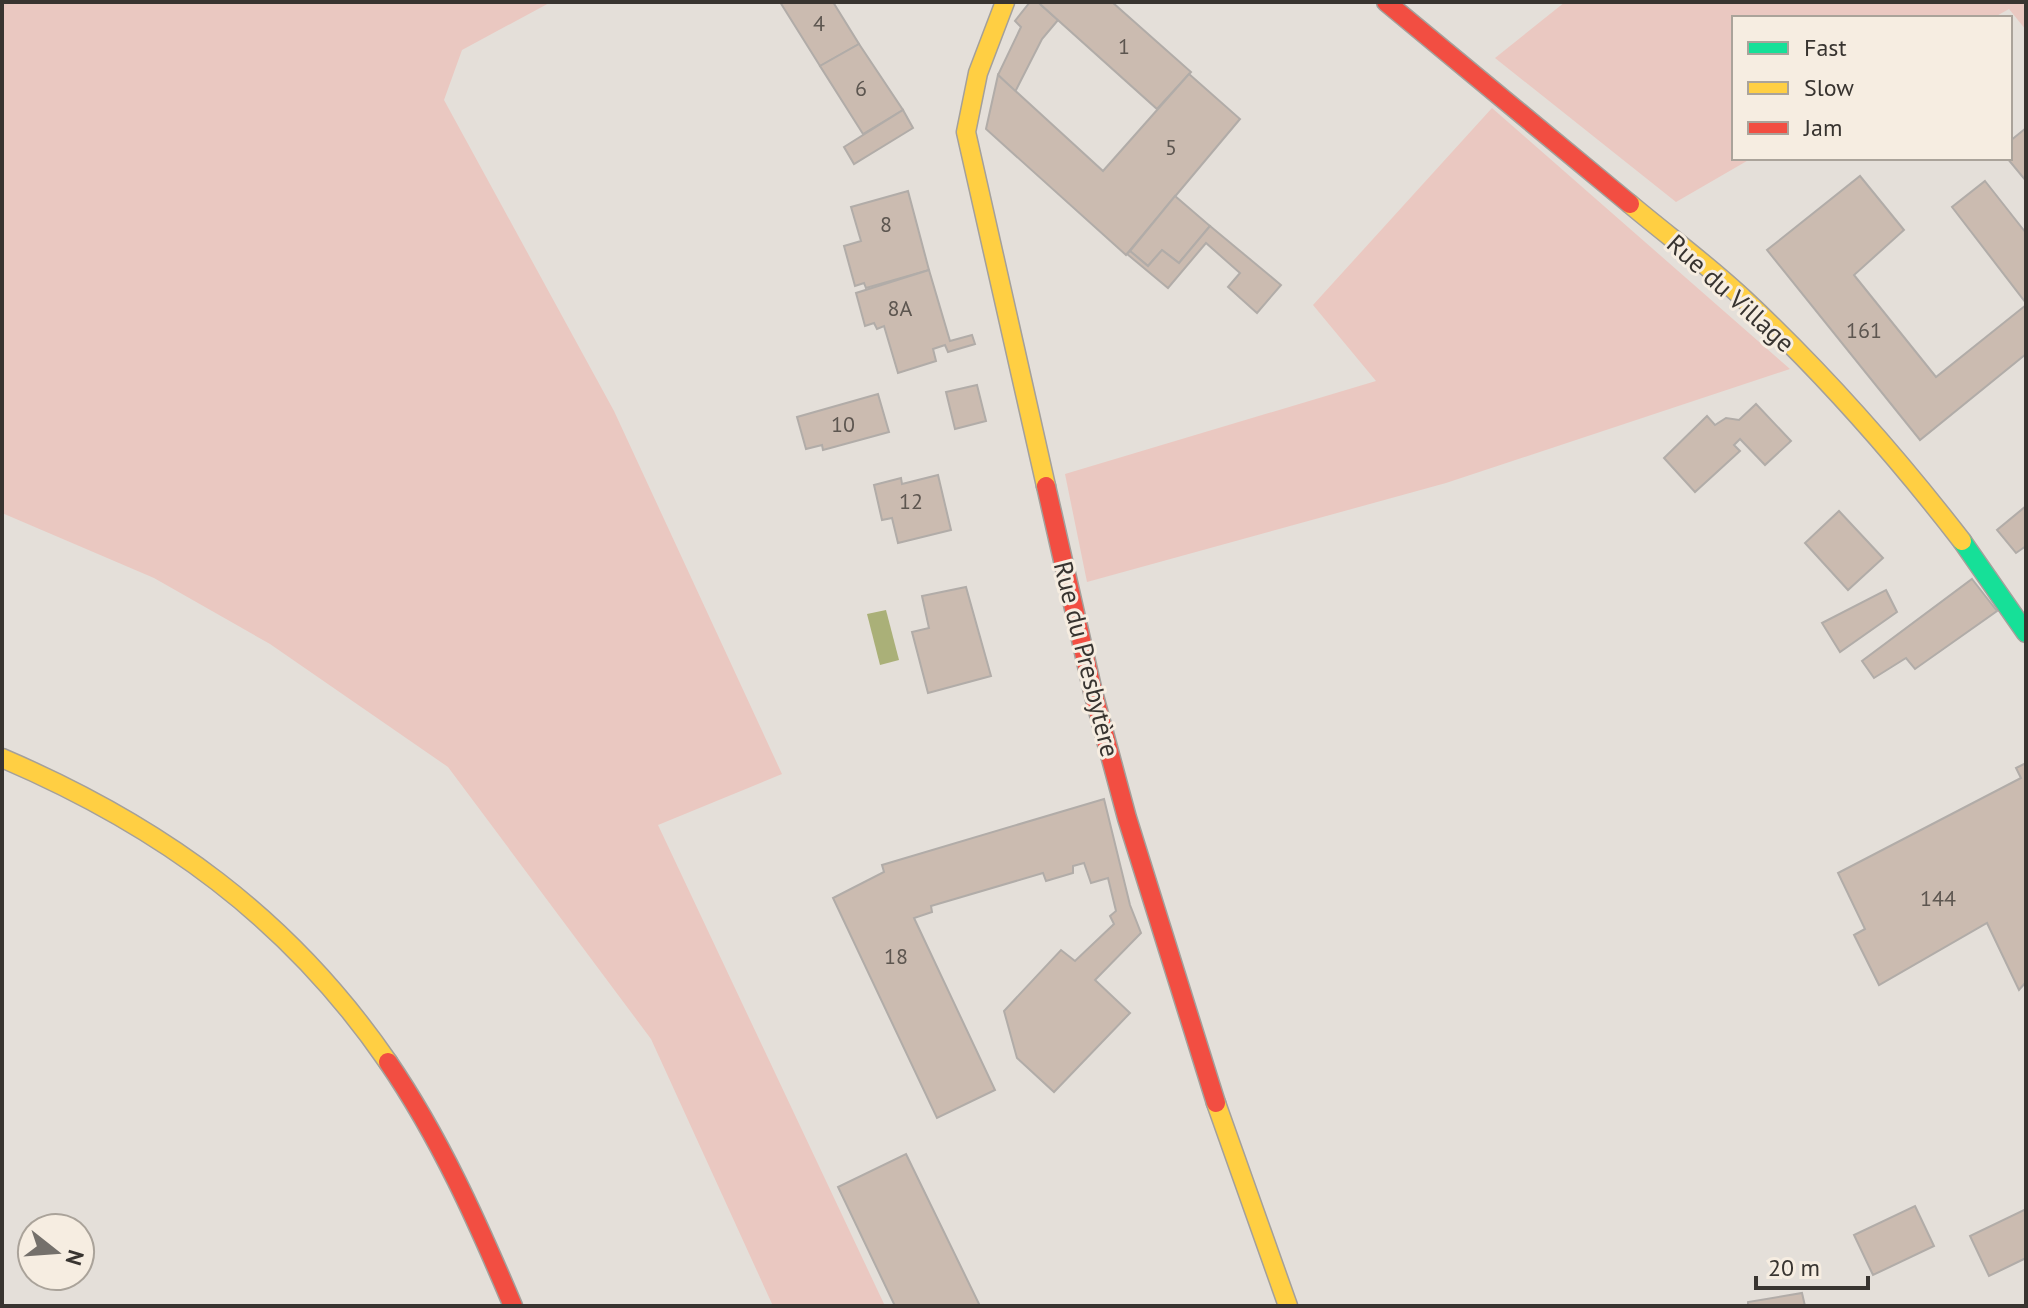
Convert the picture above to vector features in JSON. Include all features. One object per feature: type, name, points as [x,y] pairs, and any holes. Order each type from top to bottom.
[{"type":"street","name":"Rue du Presbytère","points":[[1005,2],[978,73],[966,132],[1093,692],[1127,818],[1230,1149],[1288,1306]]},
{"type":"street","name":"Rue du Village","points":[[1386,2],[1753,308],[1804,359],[1930,500],[1987,574],[2026,633]]},
{"type":"street","points":[[2,758],[91,797],[129,819],[194,862],[239,897],[288,942],[382,1050],[410,1093],[448,1160],[513,1306]]},
{"type":"shaded area","points":[[2,2],[551,2],[462,50],[444,100],[614,411],[782,774],[658,825],[885,1306],[773,1306],[651,1039],[448,767],[270,644],[154,578],[2,513]]},
{"type":"shaded area","points":[[1565,2],[2026,2],[2026,30],[2009,9],[1997,16],[1732,16],[1732,160],[1749,160],[1676,202],[1495,58]]},
{"type":"shaded area","points":[[1492,108],[1790,369],[1446,483],[1087,582],[1065,474],[1376,381],[1313,305]]},
{"type":"shaded area","points":[[886,610],[899,660],[880,665],[867,614]]},
{"type":"building","points":[[780,2],[833,2],[859,44],[820,66]]},
{"type":"building","points":[[1030,2],[1041,2],[1058,20],[1042,39],[1015,92],[998,75],[1021,27],[1015,21]]},
{"type":"building","points":[[1041,2],[1112,2],[1191,72],[1157,109]]},
{"type":"building","points":[[859,44],[903,110],[863,134],[820,66]]},
{"type":"building","points":[[1189,74],[1240,119],[1126,255],[986,129],[998,75],[1103,171]]},
{"type":"building","points":[[903,110],[913,128],[854,164],[844,147]]},
{"type":"building","points":[[2026,128],[2026,181],[2009,160],[2012,160],[2012,139]]},
{"type":"building","points":[[1860,176],[1904,230],[1854,275],[1936,377],[2026,305],[2026,354],[1920,440],[1767,250]]},
{"type":"building","points":[[1985,181],[2026,233],[2026,303],[1952,207]]},
{"type":"building","points":[[908,191],[929,270],[866,288],[864,283],[855,286],[844,246],[861,241],[851,207]]},
{"type":"building","points":[[1175,196],[1210,226],[1179,263],[1162,250],[1148,266],[1130,251]]},
{"type":"building","points":[[1210,226],[1281,285],[1257,313],[1228,287],[1240,273],[1206,243],[1168,288],[1127,254],[1130,251],[1148,266],[1162,250],[1179,263]]},
{"type":"building","points":[[929,270],[950,341],[972,335],[975,344],[948,352],[945,345],[933,349],[936,361],[898,373],[884,326],[877,329],[874,323],[865,326],[856,293]]},
{"type":"building","points":[[977,385],[986,421],[955,429],[946,392]]},
{"type":"building","points":[[878,394],[889,432],[823,450],[822,445],[806,449],[797,417]]},
{"type":"building","points":[[1756,404],[1791,441],[1765,465],[1740,439],[1734,445],[1740,451],[1695,492],[1664,458],[1707,416],[1715,425],[1726,418],[1739,420]]},
{"type":"building","points":[[938,475],[951,530],[898,543],[892,518],[882,520],[874,485],[901,478],[902,484]]},
{"type":"building","points":[[2026,506],[2026,546],[2016,553],[1997,530]]},
{"type":"building","points":[[1839,511],[1883,558],[1848,590],[1805,543]]},
{"type":"building","points":[[1972,579],[1997,611],[1915,669],[1906,658],[1874,678],[1862,661]]},
{"type":"building","points":[[966,587],[991,676],[928,693],[912,632],[929,628],[922,596]]},
{"type":"building","points":[[1886,590],[1897,612],[1840,652],[1822,623]]},
{"type":"building","points":[[2026,763],[2026,982],[2019,990],[1987,923],[1879,985],[1854,935],[1865,929],[1838,873],[2021,778],[2016,768]]},
{"type":"building","points":[[1104,799],[1130,905],[1141,933],[1095,980],[1130,1013],[1054,1092],[1017,1058],[1004,1011],[1061,950],[1075,961],[1114,924],[1110,916],[1116,911],[1108,878],[1091,883],[1084,863],[1073,866],[1073,873],[1046,881],[1043,873],[931,906],[932,912],[914,918],[995,1090],[937,1118],[833,898],[884,872],[882,865]]},
{"type":"building","points":[[906,1154],[980,1306],[895,1306],[838,1187]]},
{"type":"building","points":[[1915,1206],[1934,1246],[1873,1275],[1854,1235]]},
{"type":"building","points":[[2026,1209],[2026,1258],[1989,1276],[1970,1236]]},
{"type":"building","points":[[1802,1293],[1805,1306],[1748,1306],[1748,1302]]},
{"type":"traffic: fast","points":[[1962,541],[2026,633]]},
{"type":"traffic: slow","points":[[1005,2],[978,73],[966,132],[1046,486]]},
{"type":"traffic: slow","points":[[1630,204],[1730,286],[1801,355],[1885,446],[1962,541]]},
{"type":"traffic: slow","points":[[2,758],[115,814],[168,846],[218,882],[264,920],[308,963],[350,1010],[388,1062]]},
{"type":"traffic: slow","points":[[1216,1103],[1288,1306]]},
{"type":"traffic: jam","points":[[1386,2],[1630,204]]},
{"type":"traffic: jam","points":[[1046,486],[1093,692],[1127,818],[1216,1103]]},
{"type":"traffic: jam","points":[[388,1062],[441,1150],[513,1306]]}]
